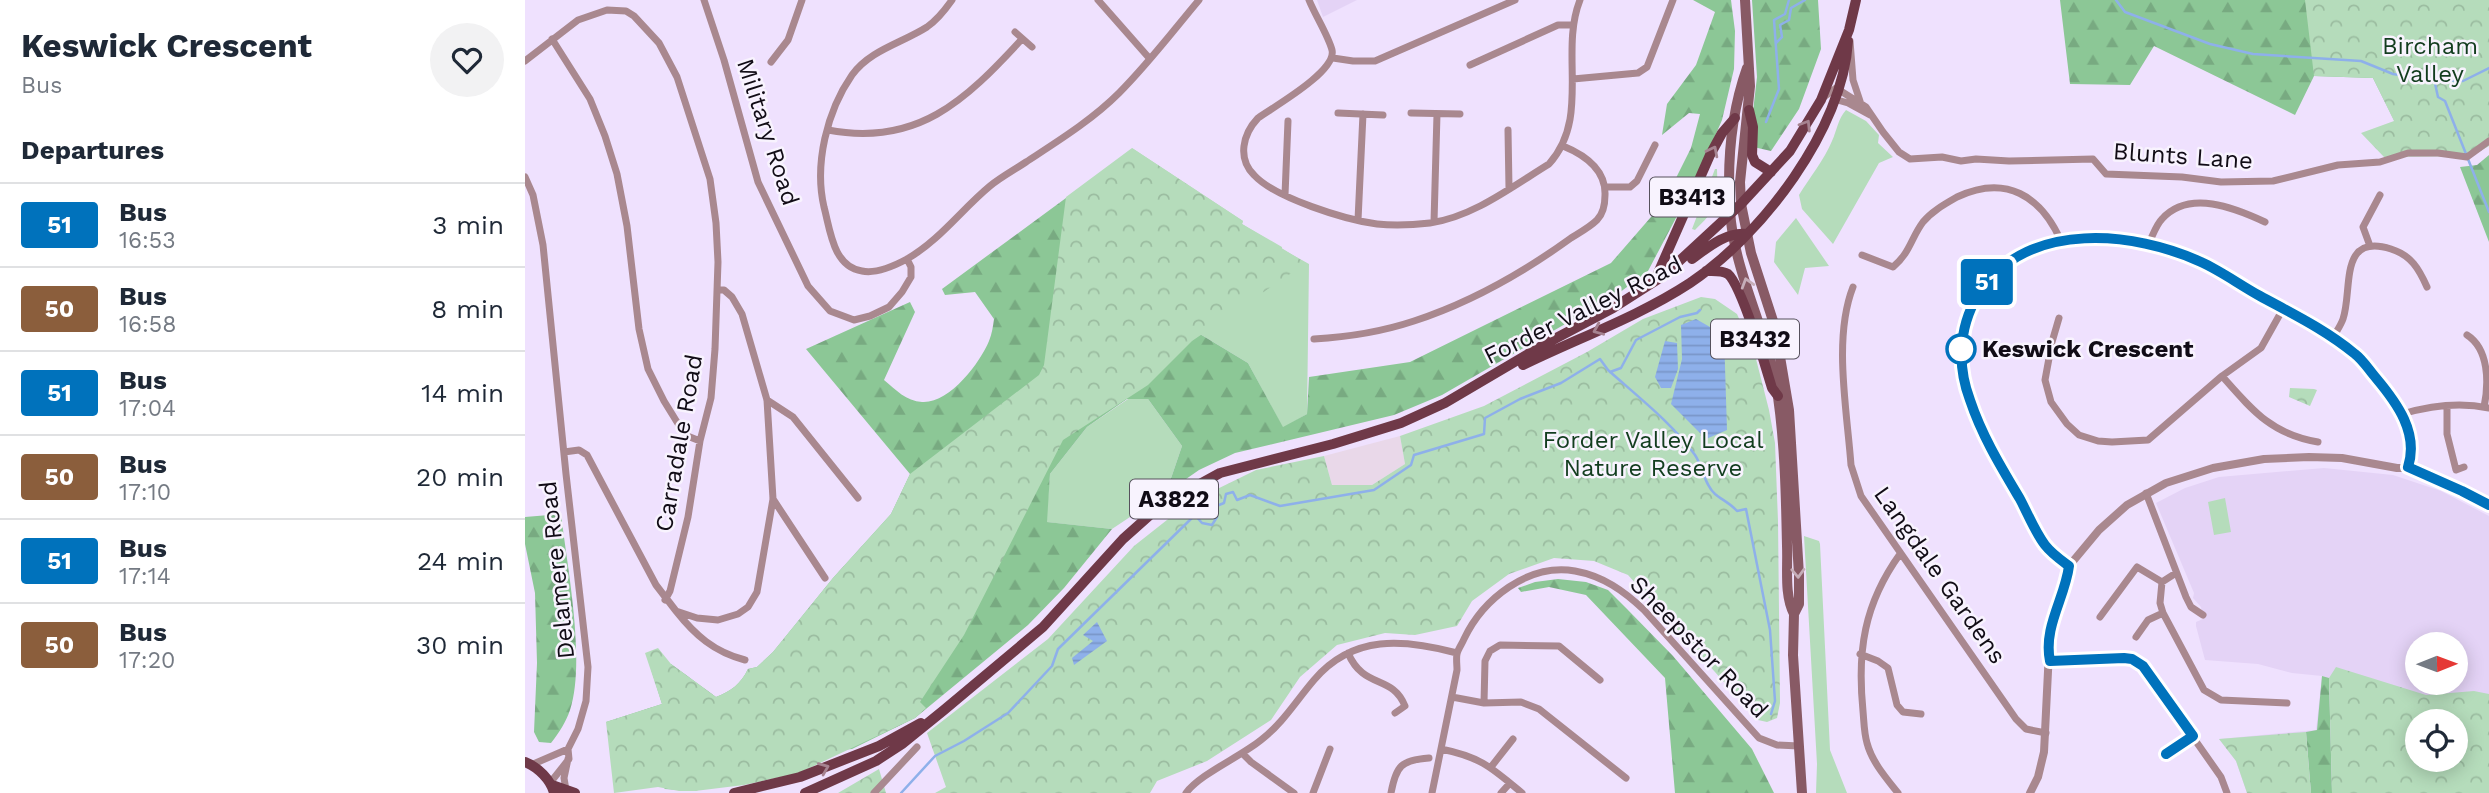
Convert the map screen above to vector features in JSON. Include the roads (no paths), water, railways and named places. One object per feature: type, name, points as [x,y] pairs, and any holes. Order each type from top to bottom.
[{"type":"main road","name":"B3413","points":[[1745,0],[1751,86],[1740,182],[1747,234]]},
{"type":"main road","points":[[1659,278],[1674,272],[1709,246],[1747,234],[1796,175],[1818,139],[1836,94],[1847,59],[1849,30],[1856,0]]},
{"type":"main road","name":"A3822","points":[[1771,172],[1790,151],[1821,100],[1849,30]]},
{"type":"main road","name":"B3413","points":[[1734,239],[1730,214],[1730,159],[1735,118],[1749,63]]},
{"type":"main road","points":[[1749,110],[1753,127],[1752,155],[1755,162],[1771,172]]},
{"type":"main road","name":"B3413","points":[[1659,278],[1710,155],[1722,133],[1735,118]]},
{"type":"main road","name":"Forder Valley Road","points":[[1466,391],[1613,308],[1659,278],[1741,204],[1771,172]]},
{"type":"main road","points":[[1747,234],[1776,327],[1789,410],[1799,575],[1799,604],[1794,614]]},
{"type":"main road","name":"Forder Valley Road","points":[[811,792],[876,761],[944,710],[1043,627],[1123,539],[1160,506],[1220,473],[1333,444],[1401,423],[1659,301],[1706,271],[1734,239]]},
{"type":"main road","name":"B3432","points":[[1734,239],[1770,356],[1778,396],[1783,451],[1788,586],[1790,606],[1794,614],[1793,655],[1803,793]]},
{"type":"main road","name":"B3432","points":[[1706,271],[1729,275],[1743,303],[1772,388],[1778,396]]},
{"type":"main road","name":"Forder Valley Road","points":[[734,793],[800,777],[879,746],[944,710]]},
{"type":"main road","points":[[528,764],[552,787],[571,791]]},
{"type":"street","name":"Military Road","points":[[704,0],[725,60],[758,182],[809,286],[830,311],[853,320],[870,316],[889,307],[902,292],[911,277],[911,267],[907,259]]},
{"type":"street","points":[[771,62],[788,40],[802,0]]},
{"type":"street","points":[[953,0],[928,26],[870,57],[852,75],[836,105],[828,131],[820,181],[832,240],[839,256],[849,267],[873,272],[891,267],[934,240],[991,185],[1091,117],[1119,93],[1199,0]]},
{"type":"street","points":[[1098,0],[1150,59]]},
{"type":"street","points":[[1308,0],[1332,47],[1333,58],[1325,70],[1258,118],[1246,133],[1244,157],[1254,175],[1286,195],[1327,212],[1358,220],[1397,225],[1434,222],[1468,211],[1549,164],[1563,146],[1569,131],[1573,79],[1572,25],[1580,0]]},
{"type":"street","points":[[1333,58],[1375,61],[1515,0]]},
{"type":"street","points":[[1573,79],[1643,71],[1647,67],[1673,0]]},
{"type":"street","name":"Carradale Road","points":[[525,61],[578,20],[607,10],[626,11],[634,16],[659,43],[677,77],[710,179],[718,251],[711,398],[700,441],[688,517],[666,600]]},
{"type":"street","points":[[1470,65],[1558,25],[1572,25]]},
{"type":"street","points":[[1849,30],[1853,80],[1860,102]]},
{"type":"street","points":[[1015,33],[1032,47]]},
{"type":"street","points":[[552,39],[590,99],[617,174],[627,226],[639,329],[648,369],[685,435],[700,441]]},
{"type":"street","points":[[828,131],[870,135],[901,130],[921,123],[959,100],[1022,39]]},
{"type":"street","points":[[1821,100],[1836,94],[1873,117]]},
{"type":"street","name":"Blunts Lane","points":[[1836,94],[1860,102],[1899,152],[1910,159],[2093,159],[2106,174],[2182,177],[2221,182],[2273,181],[2338,165],[2380,162],[2408,153],[2467,157],[2489,141]]},
{"type":"street","points":[[1338,113],[1383,115]]},
{"type":"street","points":[[1411,113],[1460,114]]},
{"type":"street","points":[[1358,220],[1363,114]]},
{"type":"street","points":[[1434,222],[1437,114]]},
{"type":"street","points":[[1286,195],[1288,121]]},
{"type":"street","points":[[1508,130],[1509,188]]},
{"type":"street","points":[[1605,187],[1630,187],[1637,181],[1655,145]]},
{"type":"street","points":[[1314,339],[1361,336],[1417,320],[1492,286],[1543,258],[1598,219],[1605,206],[1605,187],[1595,165],[1577,151],[1563,146]]},
{"type":"street","name":"Delamere Road","points":[[525,177],[533,195],[543,245],[588,667],[586,701],[578,729],[568,749],[569,759],[564,778],[571,791]]},
{"type":"street","points":[[1862,255],[1893,267],[1905,258],[1922,223],[1935,209],[1968,192],[1992,188],[2014,191],[2035,203],[2052,222],[2061,241]]},
{"type":"street","points":[[2370,246],[2363,227],[2380,195]]},
{"type":"street","points":[[2149,243],[2160,221],[2172,210],[2188,205],[2229,206],[2265,222]]},
{"type":"street","points":[[2069,566],[2044,544],[1979,426],[1968,395],[1962,368],[1961,345],[1970,311],[1989,280],[2016,257],[2061,241],[2087,238],[2149,243],[2201,262],[2284,307],[2333,338],[2360,358],[2402,414],[2411,438],[2408,467]]},
{"type":"street","points":[[2333,338],[2343,319],[2352,261],[2370,246],[2382,246],[2403,254],[2419,269],[2427,287]]},
{"type":"street","name":"Langdale Gardens","points":[[1853,287],[1848,299],[1842,336],[1850,465],[1861,496],[2016,719],[2026,729],[2046,733]]},
{"type":"street","points":[[676,611],[697,618],[718,620],[738,614],[748,607],[757,592],[773,499],[767,400],[742,314],[724,290],[717,290]]},
{"type":"street","points":[[2059,318],[2045,380],[2051,402],[2079,435],[2098,441],[2148,440],[2222,376],[2261,348],[2284,307]]},
{"type":"street","points":[[2402,414],[2425,408],[2487,407],[2488,369],[2477,342],[2467,335]]},
{"type":"street","points":[[2222,376],[2257,415],[2271,426],[2299,439],[2318,442]]},
{"type":"street","points":[[767,400],[793,417],[857,498]]},
{"type":"street","points":[[2447,407],[2449,446],[2456,470],[2464,467]]},
{"type":"street","points":[[564,452],[579,450],[587,456],[656,585],[693,633],[725,653],[745,660]]},
{"type":"street","points":[[2030,793],[2041,766],[2046,733],[2050,631],[2069,566],[2111,519],[2146,494],[2190,474],[2264,459],[2332,458],[2397,468],[2408,467],[2489,505]]},
{"type":"street","points":[[2146,494],[2191,607],[2203,615]]},
{"type":"street","points":[[773,499],[825,578]]},
{"type":"street","points":[[770,518],[785,516]]},
{"type":"street","points":[[1898,793],[1877,766],[1867,744],[1860,654],[1870,608],[1882,582],[1900,554]]},
{"type":"street","points":[[2100,617],[2137,567],[2162,582]]},
{"type":"street","name":"Sheepstor Road","points":[[1431,793],[1452,697],[1457,653],[1479,613],[1510,586],[1555,570],[1587,574],[1614,586],[1630,597],[1759,738],[1777,745],[1798,746]]},
{"type":"street","points":[[2162,582],[2176,573]]},
{"type":"street","points":[[2162,582],[2160,603],[2163,613],[2204,690],[2221,700],[2287,703]]},
{"type":"street","points":[[2136,637],[2148,621],[2163,613]]},
{"type":"street","points":[[693,633],[692,625],[697,618]]},
{"type":"street","points":[[1187,793],[1199,781],[1242,753],[1283,721],[1321,673],[1348,653],[1364,646],[1389,643],[1457,653]]},
{"type":"street","points":[[1484,703],[1485,661],[1490,651],[1500,645],[1559,646],[1600,680]]},
{"type":"street","points":[[1348,653],[1361,673],[1372,681],[1384,683],[1401,696],[1405,706],[1395,713]]},
{"type":"street","points":[[1860,654],[1888,668],[1897,705],[1903,712],[1921,714]]},
{"type":"street","points":[[2050,661],[2124,658],[2132,659],[2143,666],[2221,777],[2227,793]]},
{"type":"street","points":[[1452,697],[1484,703],[1521,702],[1539,709],[1626,778]]},
{"type":"street","points":[[1491,767],[1514,739]]},
{"type":"street","points":[[874,793],[917,747]]},
{"type":"street","points":[[528,764],[568,749]]},
{"type":"street","points":[[1441,749],[1475,757],[1522,793]]},
{"type":"street","points":[[1313,793],[1330,750]]},
{"type":"street","points":[[1242,753],[1294,793]]},
{"type":"street","points":[[1391,793],[1395,774],[1404,763],[1413,759],[1429,758]]},
{"type":"street","points":[[552,787],[554,774],[569,759]]},
{"type":"street","points":[[800,777],[811,792]]},
{"type":"street","points":[[1501,793],[1510,783]]},
{"type":"water","points":[[1696,319],[1724,335],[1727,430],[1706,439],[1671,404],[1682,359],[1681,325]]},
{"type":"water","points":[[1665,341],[1677,343],[1678,369],[1671,388],[1661,388],[1655,377]]},
{"type":"water","points":[[1097,622],[1107,641],[1074,665],[1072,658],[1093,641],[1083,635]]},
{"type":"waterway","points":[[1766,122],[1779,89],[1774,20],[1785,14],[1789,0]]},
{"type":"waterway","points":[[1776,43],[1782,37],[1780,25],[1789,20],[1791,8],[1805,0]]},
{"type":"waterway","points":[[2116,0],[2125,12],[2210,44],[2253,54],[2361,61],[2393,74],[2425,79],[2463,81],[2489,68]]},
{"type":"waterway","points":[[2434,79],[2438,97],[2445,101],[2489,212]]},
{"type":"waterway","points":[[1610,372],[1621,368],[1636,340],[1680,317],[1700,310]]},
{"type":"waterway","points":[[901,793],[935,756],[1008,713],[1052,666],[1058,649],[1195,515],[1202,523],[1212,525],[1217,517],[1214,507],[1224,503],[1226,494],[1233,492],[1237,500],[1250,495],[1280,506],[1374,490],[1411,465],[1414,455],[1484,434],[1485,418],[1520,399],[1561,383],[1600,359],[1608,370],[1654,410],[1686,443],[1715,494],[1737,511],[1746,509],[1770,630],[1775,701],[1771,714]]},
{"type":"place","name":"Keswick Crescent","points":[[1961,349]]},
{"type":"park label","name":"Bircham Valley","points":[[2430,60]]},
{"type":"park label","name":"Forder Valley Local Nature Reserve","points":[[1653,454]]}]
